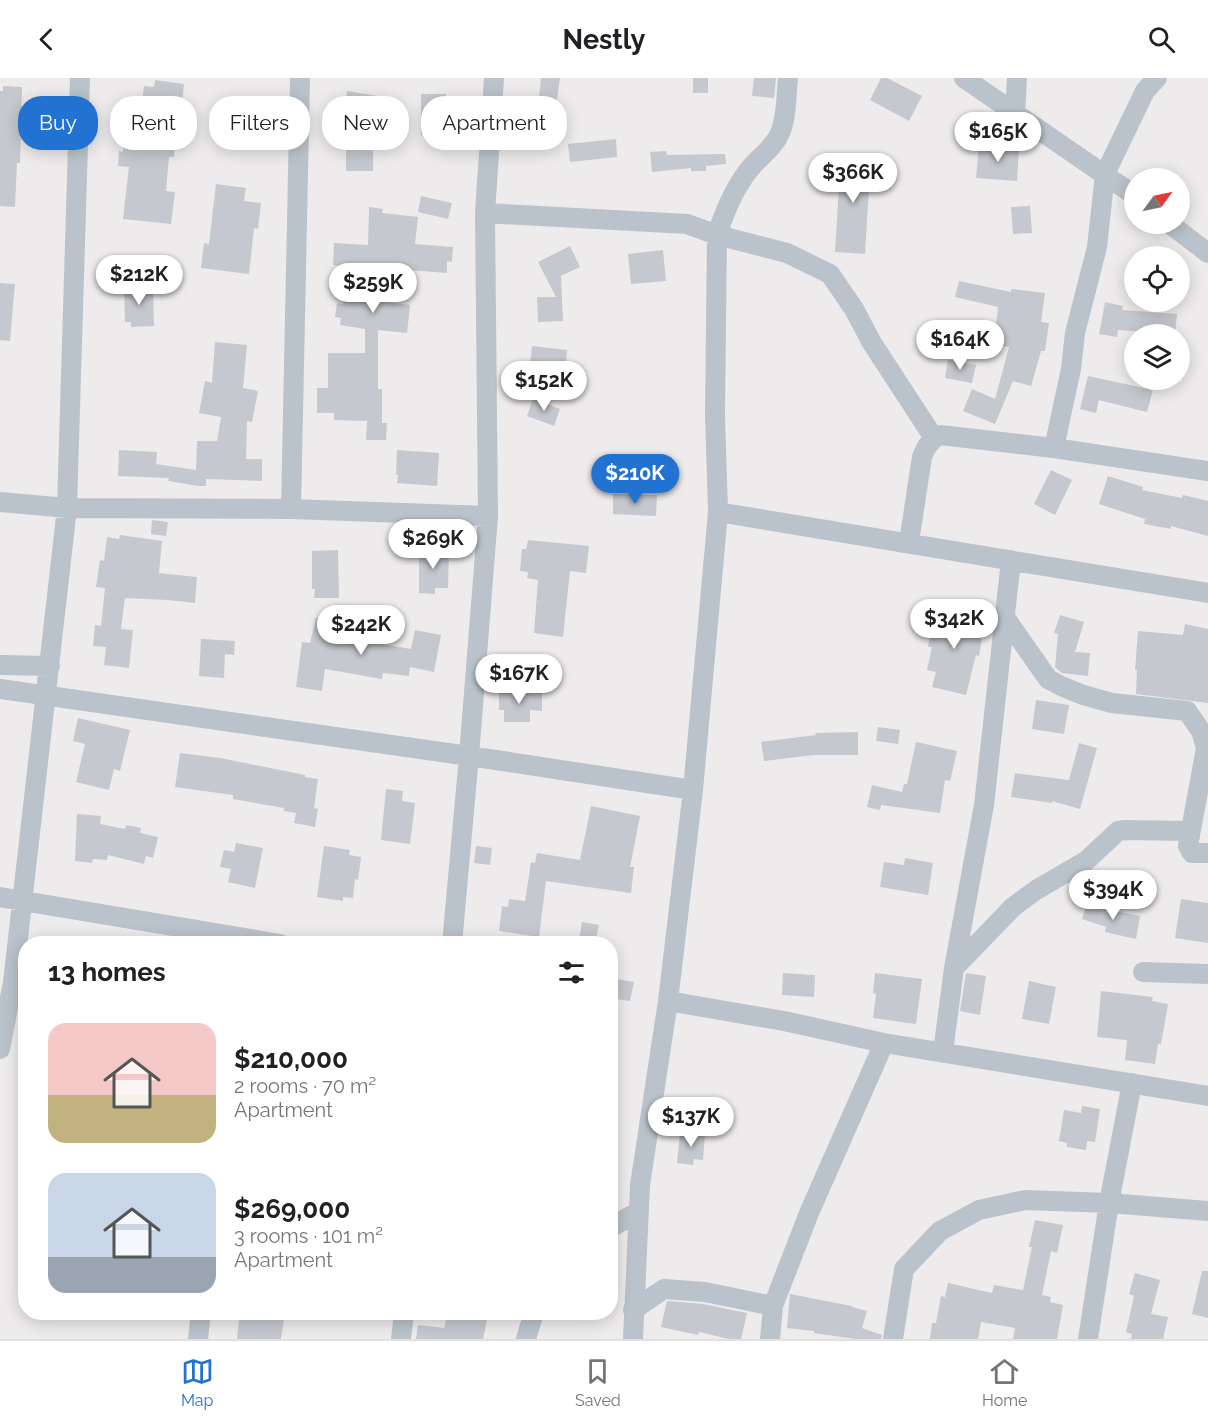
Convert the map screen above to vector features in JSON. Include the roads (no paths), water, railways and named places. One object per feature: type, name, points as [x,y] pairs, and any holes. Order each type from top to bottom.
[{"type":"street","points":[[0,1049],[13,982],[67,508],[80,78]]},
{"type":"street","points":[[291,509],[300,78]]},
{"type":"street","points":[[453,936],[488,516],[486,213],[494,78]]},
{"type":"street","points":[[633,1339],[640,1185],[668,1000],[693,790],[718,512],[714,415],[717,234],[723,216],[737,189],[753,165],[774,145],[781,131],[788,78]]},
{"type":"street","points":[[964,78],[1124,188]]},
{"type":"street","points":[[1015,114],[1017,78]]},
{"type":"street","points":[[1054,448],[1071,369],[1075,333],[1097,247],[1105,174],[1145,91],[1157,78]]},
{"type":"street","points":[[486,213],[687,224],[787,253],[830,274],[854,309],[883,361],[934,438]]},
{"type":"street","points":[[1183,234],[1208,253]]},
{"type":"street","points":[[909,542],[922,457],[927,446],[940,435],[1054,448],[1208,471]]},
{"type":"street","points":[[0,502],[67,508],[291,509],[488,516]]},
{"type":"street","points":[[718,512],[1208,593]]},
{"type":"street","points":[[943,1052],[954,968],[984,805],[1011,560]]},
{"type":"street","points":[[1004,616],[1048,679],[1061,686],[1112,703],[1187,711],[1201,731],[1206,748],[1188,846],[1192,853],[1208,853]]},
{"type":"street","points":[[0,665],[50,666]]},
{"type":"street","points":[[0,689],[47,694],[693,790]]},
{"type":"street","points":[[954,968],[1013,907],[1036,890],[1086,861],[1118,831],[1189,831]]},
{"type":"street","points":[[0,897],[224,936]]},
{"type":"street","points":[[1143,972],[1208,974]]},
{"type":"street","points":[[668,1000],[784,1021],[884,1044],[1208,1096]]},
{"type":"street","points":[[770,1339],[773,1306],[808,1213],[884,1044]]},
{"type":"street","points":[[1088,1339],[1109,1203],[1132,1083]]},
{"type":"street","points":[[893,1339],[904,1269],[940,1231],[979,1210],[1025,1200],[1109,1203],[1208,1211]]},
{"type":"street","points":[[618,1220],[639,1211]]},
{"type":"street","points":[[633,1310],[664,1289],[705,1292],[773,1306]]},
{"type":"street","points":[[198,1339],[200,1320]]},
{"type":"street","points":[[401,1339],[403,1320]]},
{"type":"street","points":[[526,1339],[532,1320]]}]
